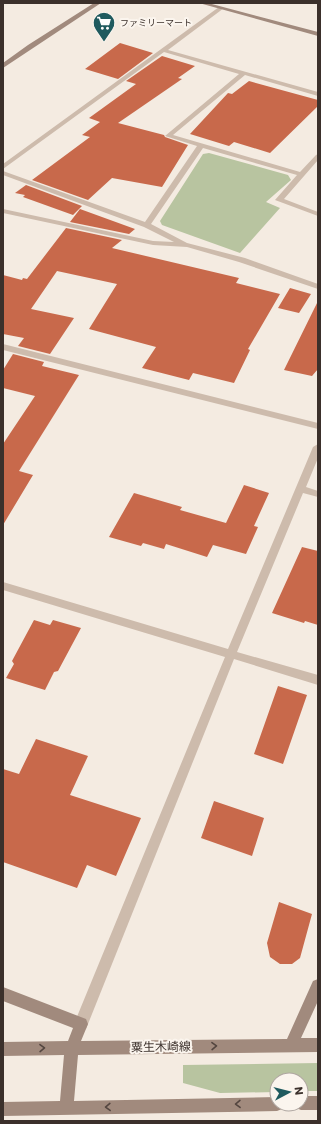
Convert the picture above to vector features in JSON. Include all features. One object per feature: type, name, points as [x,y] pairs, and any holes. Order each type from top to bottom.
[{"type":"street","points":[[3,66],[30,46],[98,3]]},
{"type":"street","points":[[202,3],[318,34]]},
{"type":"street","points":[[3,167],[221,8]]},
{"type":"street","points":[[163,50],[318,94]]},
{"type":"street","points":[[244,73],[168,136],[301,174]]},
{"type":"street","points":[[147,224],[202,146]]},
{"type":"street","points":[[318,156],[279,200],[318,214]]},
{"type":"street","points":[[3,173],[147,224],[187,245]]},
{"type":"street","points":[[3,211],[153,243],[187,245],[242,260],[318,287]]},
{"type":"street","points":[[3,347],[318,426]]},
{"type":"street","points":[[66,1108],[72,1048],[81,1024],[231,654],[318,447]]},
{"type":"street","points":[[300,489],[318,494]]},
{"type":"street","points":[[3,586],[318,680]]},
{"type":"street","points":[[291,1045],[318,986]]},
{"type":"street","points":[[3,994],[81,1024]]},
{"type":"street","name":"粟生木崎線","points":[[3,1048],[318,1045]]},
{"type":"street","points":[[3,1109],[269,1104]]},
{"type":"green space","points":[[209,153],[288,175],[291,180],[266,202],[280,208],[240,253],[162,225],[160,221],[203,154]]},
{"type":"green space","points":[[318,1063],[318,1091],[309,1091],[309,1072],[269,1072],[269,1092],[220,1093],[183,1083],[183,1065]]},
{"type":"building","points":[[120,43],[153,53],[118,79],[85,69]]},
{"type":"building","points":[[162,56],[195,66],[178,78],[182,79],[118,123],[164,135],[165,137],[188,145],[162,187],[112,178],[88,200],[32,180],[90,137],[82,135],[100,122],[89,118],[136,84],[126,81]]},
{"type":"building","points":[[249,81],[318,100],[318,106],[270,153],[234,142],[229,146],[190,134],[228,93],[232,94]]},
{"type":"building","points":[[26,185],[82,206],[73,215],[23,197],[25,195],[15,193]]},
{"type":"building","points":[[80,209],[135,229],[129,234],[70,222]]},
{"type":"building","points":[[66,228],[122,240],[112,248],[239,278],[236,283],[280,294],[248,349],[250,350],[234,383],[193,373],[189,380],[142,368],[156,347],[89,329],[117,284],[57,271],[31,309],[74,318],[50,354],[18,346],[24,338],[3,334],[3,275],[22,280],[23,278],[27,279]]},
{"type":"building","points":[[290,288],[311,294],[299,313],[278,308]]},
{"type":"building","points":[[318,301],[318,369],[312,376],[284,370]]},
{"type":"building","points":[[13,354],[44,362],[42,366],[79,375],[19,471],[33,475],[3,525],[3,444],[35,396],[3,388],[3,370]]},
{"type":"building","points":[[244,485],[269,493],[254,526],[258,527],[246,554],[213,545],[207,557],[166,544],[164,549],[143,543],[141,546],[109,537],[134,493],[182,507],[180,510],[226,523]]},
{"type":"building","points":[[302,547],[318,551],[318,625],[305,621],[304,623],[272,613]]},
{"type":"building","points":[[34,620],[50,625],[53,620],[81,628],[58,671],[54,672],[45,690],[6,678],[14,664],[12,661]]},
{"type":"building","points":[[278,686],[307,695],[283,764],[254,754]]},
{"type":"building","points":[[36,739],[88,756],[70,795],[141,818],[116,876],[87,865],[77,888],[3,862],[3,769],[19,774]]},
{"type":"building","points":[[214,801],[264,818],[252,856],[201,838]]},
{"type":"building","points":[[279,902],[312,914],[300,958],[292,964],[280,964],[270,957],[267,943]]},
{"type":"place","name":"ファミリーマート","points":[[104,42]]}]
